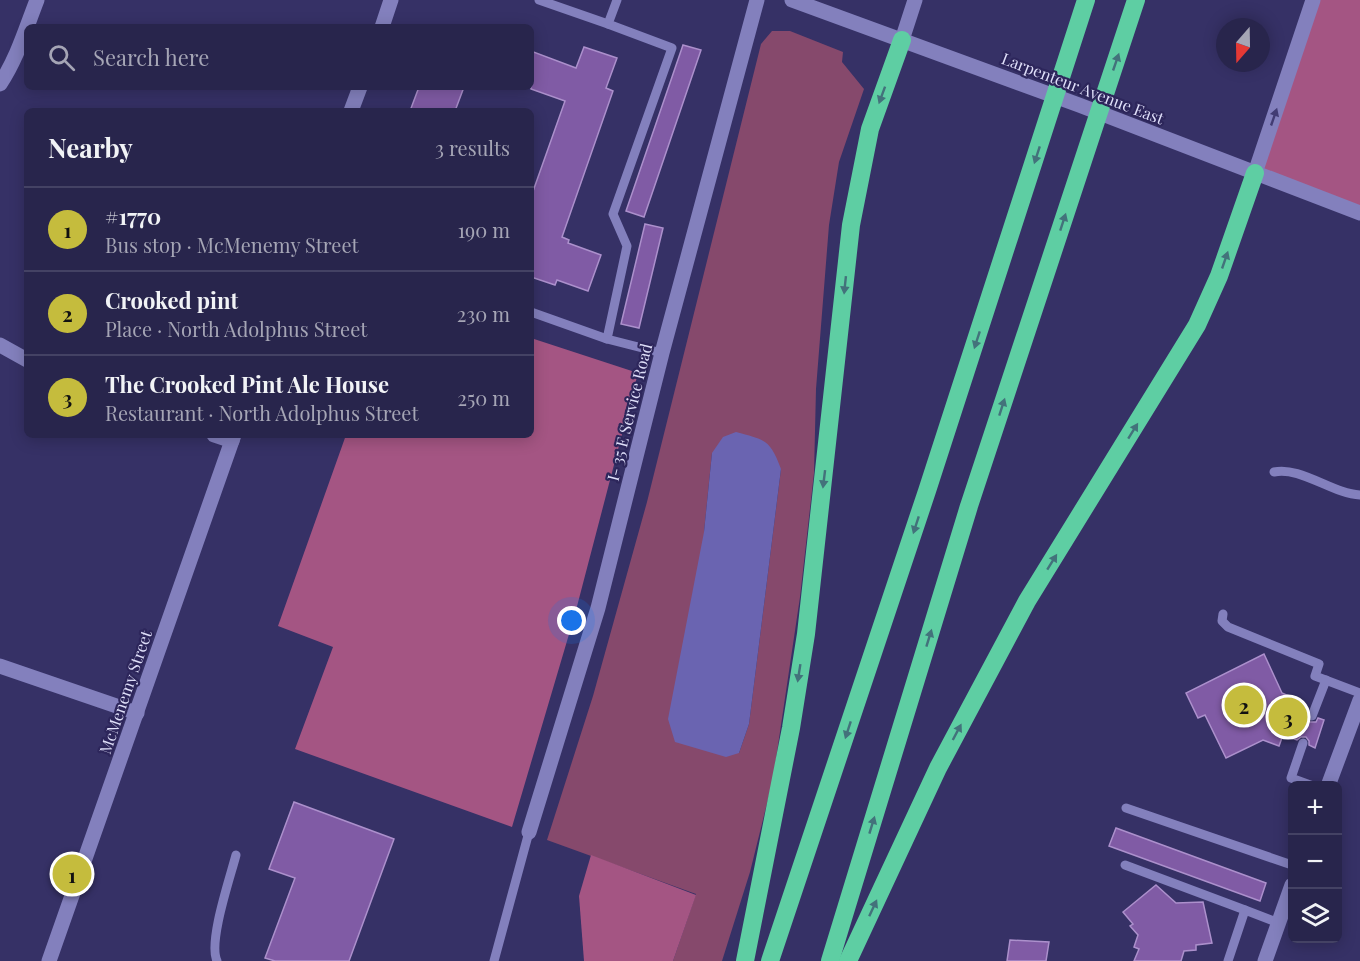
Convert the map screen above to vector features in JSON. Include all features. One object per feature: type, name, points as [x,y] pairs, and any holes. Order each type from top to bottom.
[{"type":"highway","points":[[770,961],[931,480],[1086,0]]},
{"type":"highway","points":[[830,961],[969,506],[1137,0]]},
{"type":"highway","points":[[745,961],[806,634],[851,225],[870,129],[902,40]]},
{"type":"highway","points":[[848,961],[938,768],[1022,612],[1197,325],[1219,276],[1255,173]]},
{"type":"street","points":[[27,24],[37,0]]},
{"type":"street","points":[[383,24],[392,0]]},
{"type":"street","name":"I- 35 E Service Road","points":[[530,832],[598,608],[662,353],[756,0]]},
{"type":"street","name":"Larpenteur Avenue East","points":[[792,0],[819,5],[902,40],[1360,213]]},
{"type":"street","points":[[902,40],[915,0]]},
{"type":"street","points":[[1255,173],[1313,0]]},
{"type":"street","points":[[0,84],[8,73],[24,33]]},
{"type":"street","points":[[352,108],[359,90]]},
{"type":"street","points":[[0,345],[24,358]]},
{"type":"street","name":"McMenemy Street","points":[[50,961],[233,438]]},
{"type":"street","points":[[0,666],[136,713]]},
{"type":"street","points":[[1330,781],[1360,700]]},
{"type":"street","points":[[1265,961],[1292,889]]},
{"type":"lane","points":[[539,0],[672,48],[613,214],[627,246],[607,339]]},
{"type":"lane","points":[[608,24],[617,0]]},
{"type":"lane","points":[[534,313],[607,339],[662,353]]},
{"type":"lane","points":[[1274,472],[1284,470],[1360,495]]},
{"type":"lane","points":[[1223,614],[1222,621],[1228,627],[1319,664],[1315,676],[1360,693]]},
{"type":"lane","points":[[1312,716],[1326,680]]},
{"type":"lane","points":[[1299,781],[1291,778],[1303,743]]},
{"type":"lane","points":[[1126,808],[1288,863]]},
{"type":"lane","points":[[494,961],[530,832]]},
{"type":"lane","points":[[217,961],[215,957],[216,934],[236,855]]},
{"type":"lane","points":[[1125,865],[1279,923]]},
{"type":"lane","points":[[1228,961],[1245,910]]},
{"type":"shaded area","points":[[1313,0],[1360,0],[1360,213],[1255,173]]},
{"type":"shaded area","points":[[772,31],[790,31],[843,52],[842,62],[864,89],[839,162],[829,225],[816,389],[814,473],[800,597],[773,779],[750,872],[722,961],[673,961],[696,894],[547,840],[593,696],[647,502],[761,44]],"holes":[[[712,453],[781,469],[749,724],[739,753],[704,532]]]},
{"type":"shaded area","points":[[534,339],[638,373],[575,614],[512,827],[295,749],[333,647],[278,626],[345,438],[534,438]]},
{"type":"shaded area","points":[[736,432],[760,439],[770,446],[781,469],[749,724],[739,753],[726,757],[675,742],[668,719],[704,532],[712,453],[723,437]]},
{"type":"shaded area","points":[[591,855],[696,895],[673,961],[584,961],[579,896]]},
{"type":"building","points":[[683,45],[701,50],[644,217],[626,211]]},
{"type":"building","points":[[584,47],[617,58],[606,88],[613,91],[562,237],[569,240],[568,243],[601,255],[588,291],[557,280],[555,285],[534,278],[534,189],[565,101],[534,90],[534,52],[576,68]]},
{"type":"building","points":[[418,90],[463,90],[456,108],[411,108]]},
{"type":"building","points":[[645,224],[663,228],[639,328],[621,324]]},
{"type":"building","points":[[1264,654],[1282,693],[1297,700],[1294,710],[1306,714],[1306,720],[1310,722],[1316,722],[1318,718],[1324,720],[1315,748],[1309,745],[1306,737],[1297,740],[1283,735],[1279,746],[1263,740],[1226,758],[1205,715],[1198,718],[1186,693]]},
{"type":"building","points":[[294,802],[394,839],[349,961],[275,961],[265,958],[295,878],[269,869]]},
{"type":"building","points":[[1116,828],[1266,883],[1260,901],[1109,846]]},
{"type":"building","points":[[1156,885],[1176,903],[1203,902],[1212,943],[1196,945],[1196,950],[1184,951],[1181,961],[1134,961],[1139,949],[1134,947],[1138,935],[1130,926],[1133,924],[1123,912]]},
{"type":"building","points":[[1010,940],[1049,942],[1046,961],[1007,961]]},
{"type":"place","name":"Crooked pint","points":[[1244,705]]},
{"type":"place","name":"The Crooked Pint Ale House","points":[[1288,717]]},
{"type":"place","name":"#1770","points":[[72,874]]}]
